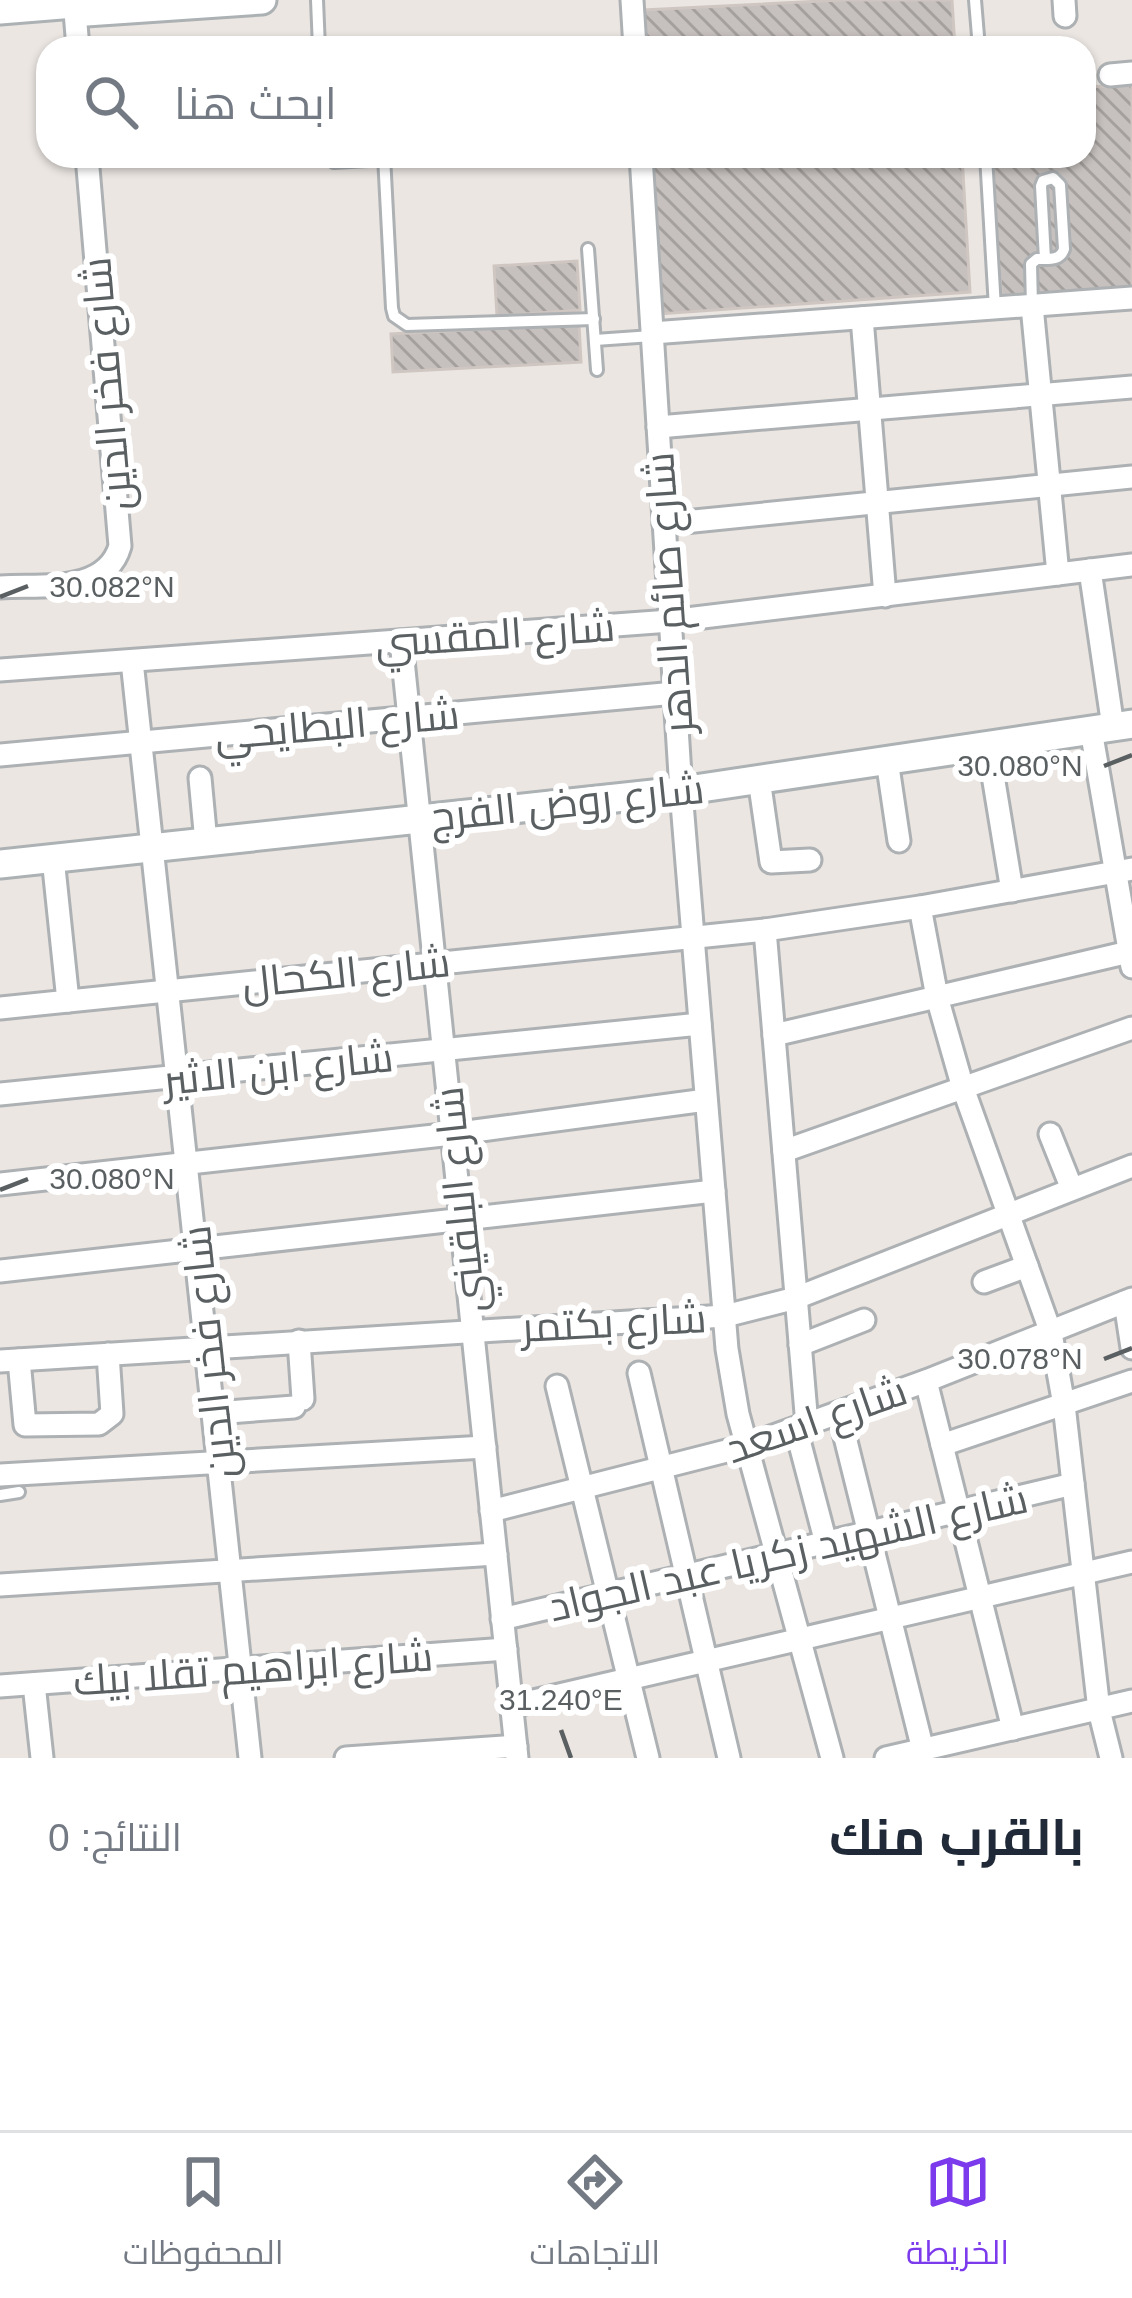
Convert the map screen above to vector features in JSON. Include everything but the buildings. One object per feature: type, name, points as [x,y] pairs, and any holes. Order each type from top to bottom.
[{"type":"street","points":[[0,27],[262,0]]},
{"type":"street","points":[[632,0],[634,36]]},
{"type":"street","points":[[0,10],[78,17]]},
{"type":"street","name":"شارع فخر الدين","points":[[0,587],[90,580],[105,574],[116,562],[120,546],[88,168]]},
{"type":"street","name":"شارع صائم الدهر","points":[[642,168],[681,791],[731,1382],[832,1758]]},
{"type":"street","points":[[652,334],[1132,298]]},
{"type":"street","points":[[1032,306],[1058,574]]},
{"type":"street","points":[[862,318],[885,596]]},
{"type":"street","points":[[658,427],[1132,387]]},
{"type":"street","points":[[664,524],[1132,477]]},
{"type":"street","name":"شارع المقسي","points":[[0,670],[670,621],[1132,565]]},
{"type":"street","points":[[774,1035],[1130,960],[1112,727],[1090,570]]},
{"type":"street","name":"شارع البلقيني","points":[[401,641],[516,1752]]},
{"type":"street","name":"شارع فخر الدين","points":[[133,661],[250,1758]]},
{"type":"street","name":"شارع البطايحي","points":[[0,754],[675,693]]},
{"type":"street","name":"شارع روض الفرج","points":[[0,864],[681,791],[1112,727]]},
{"type":"street","points":[[988,745],[1012,891]]},
{"type":"street","points":[[887,760],[899,841]]},
{"type":"street","points":[[200,778],[206,842]]},
{"type":"street","points":[[759,779],[772,862],[809,860]]},
{"type":"street","points":[[53,858],[68,1001]]},
{"type":"street","name":"شارع الكحال","points":[[0,1008],[765,930],[1123,870]]},
{"type":"street","points":[[920,907],[937,997],[963,1088],[1051,1333],[1064,1405],[1099,1710],[1111,1758]]},
{"type":"street","points":[[765,930],[800,1345],[802,1427],[826,1543]]},
{"type":"street","name":"شارع ابن الاثير","points":[[0,1094],[700,1024]]},
{"type":"street","points":[[784,1150],[1132,1028]]},
{"type":"street","points":[[0,1184],[452,1134],[706,1100]]},
{"type":"street","points":[[1050,1134],[1072,1190]]},
{"type":"street","name":"شارع بكتمر","points":[[10,1360],[725,1316],[796,1298],[1132,1166]]},
{"type":"street","points":[[0,1271],[715,1191]]},
{"type":"street","points":[[984,1282],[1028,1266]]},
{"type":"street","points":[[1129,1300],[1132,1348]]},
{"type":"street","name":"شارع اسعد","points":[[491,1511],[746,1446],[1129,1300]]},
{"type":"street","points":[[800,1345],[864,1320]]},
{"type":"street","points":[[214,1414],[298,1403],[299,1341]]},
{"type":"street","points":[[10,1360],[25,1425],[99,1424],[112,1414],[108,1354]]},
{"type":"street","points":[[639,1373],[729,1758]]},
{"type":"street","points":[[926,1381],[1013,1729]]},
{"type":"street","points":[[942,1445],[1132,1382]]},
{"type":"street","points":[[557,1386],[648,1758]]},
{"type":"street","points":[[839,1413],[923,1750]]},
{"type":"street","points":[[0,1475],[485,1447]]},
{"type":"street","name":"شارع الشهيد زكريا عبد الجواد","points":[[502,1619],[1073,1484]]},
{"type":"street","points":[[0,1585],[496,1555]]},
{"type":"street","points":[[512,1706],[1132,1562]]},
{"type":"street","name":"شارع ابراهيم تقلا بيك","points":[[0,1685],[506,1649]]},
{"type":"street","points":[[34,1684],[42,1758]]},
{"type":"street","points":[[886,1758],[1132,1701]]},
{"type":"street","points":[[346,1758],[516,1752]]},
{"type":"lane","points":[[316,0],[318,36]]},
{"type":"lane","points":[[975,0],[978,36]]},
{"type":"lane","points":[[385,168],[392,308],[399,322],[594,319]]},
{"type":"lane","points":[[987,168],[995,308]]},
{"type":"lane","points":[[1032,306],[1031,264],[1059,257],[1064,249],[1060,185],[1053,178],[1041,186],[1045,259]]},
{"type":"lane","points":[[588,249],[598,370]]},
{"type":"lane","points":[[596,340],[652,334]]},
{"type":"lane","points":[[0,1495],[19,1492]]}]
